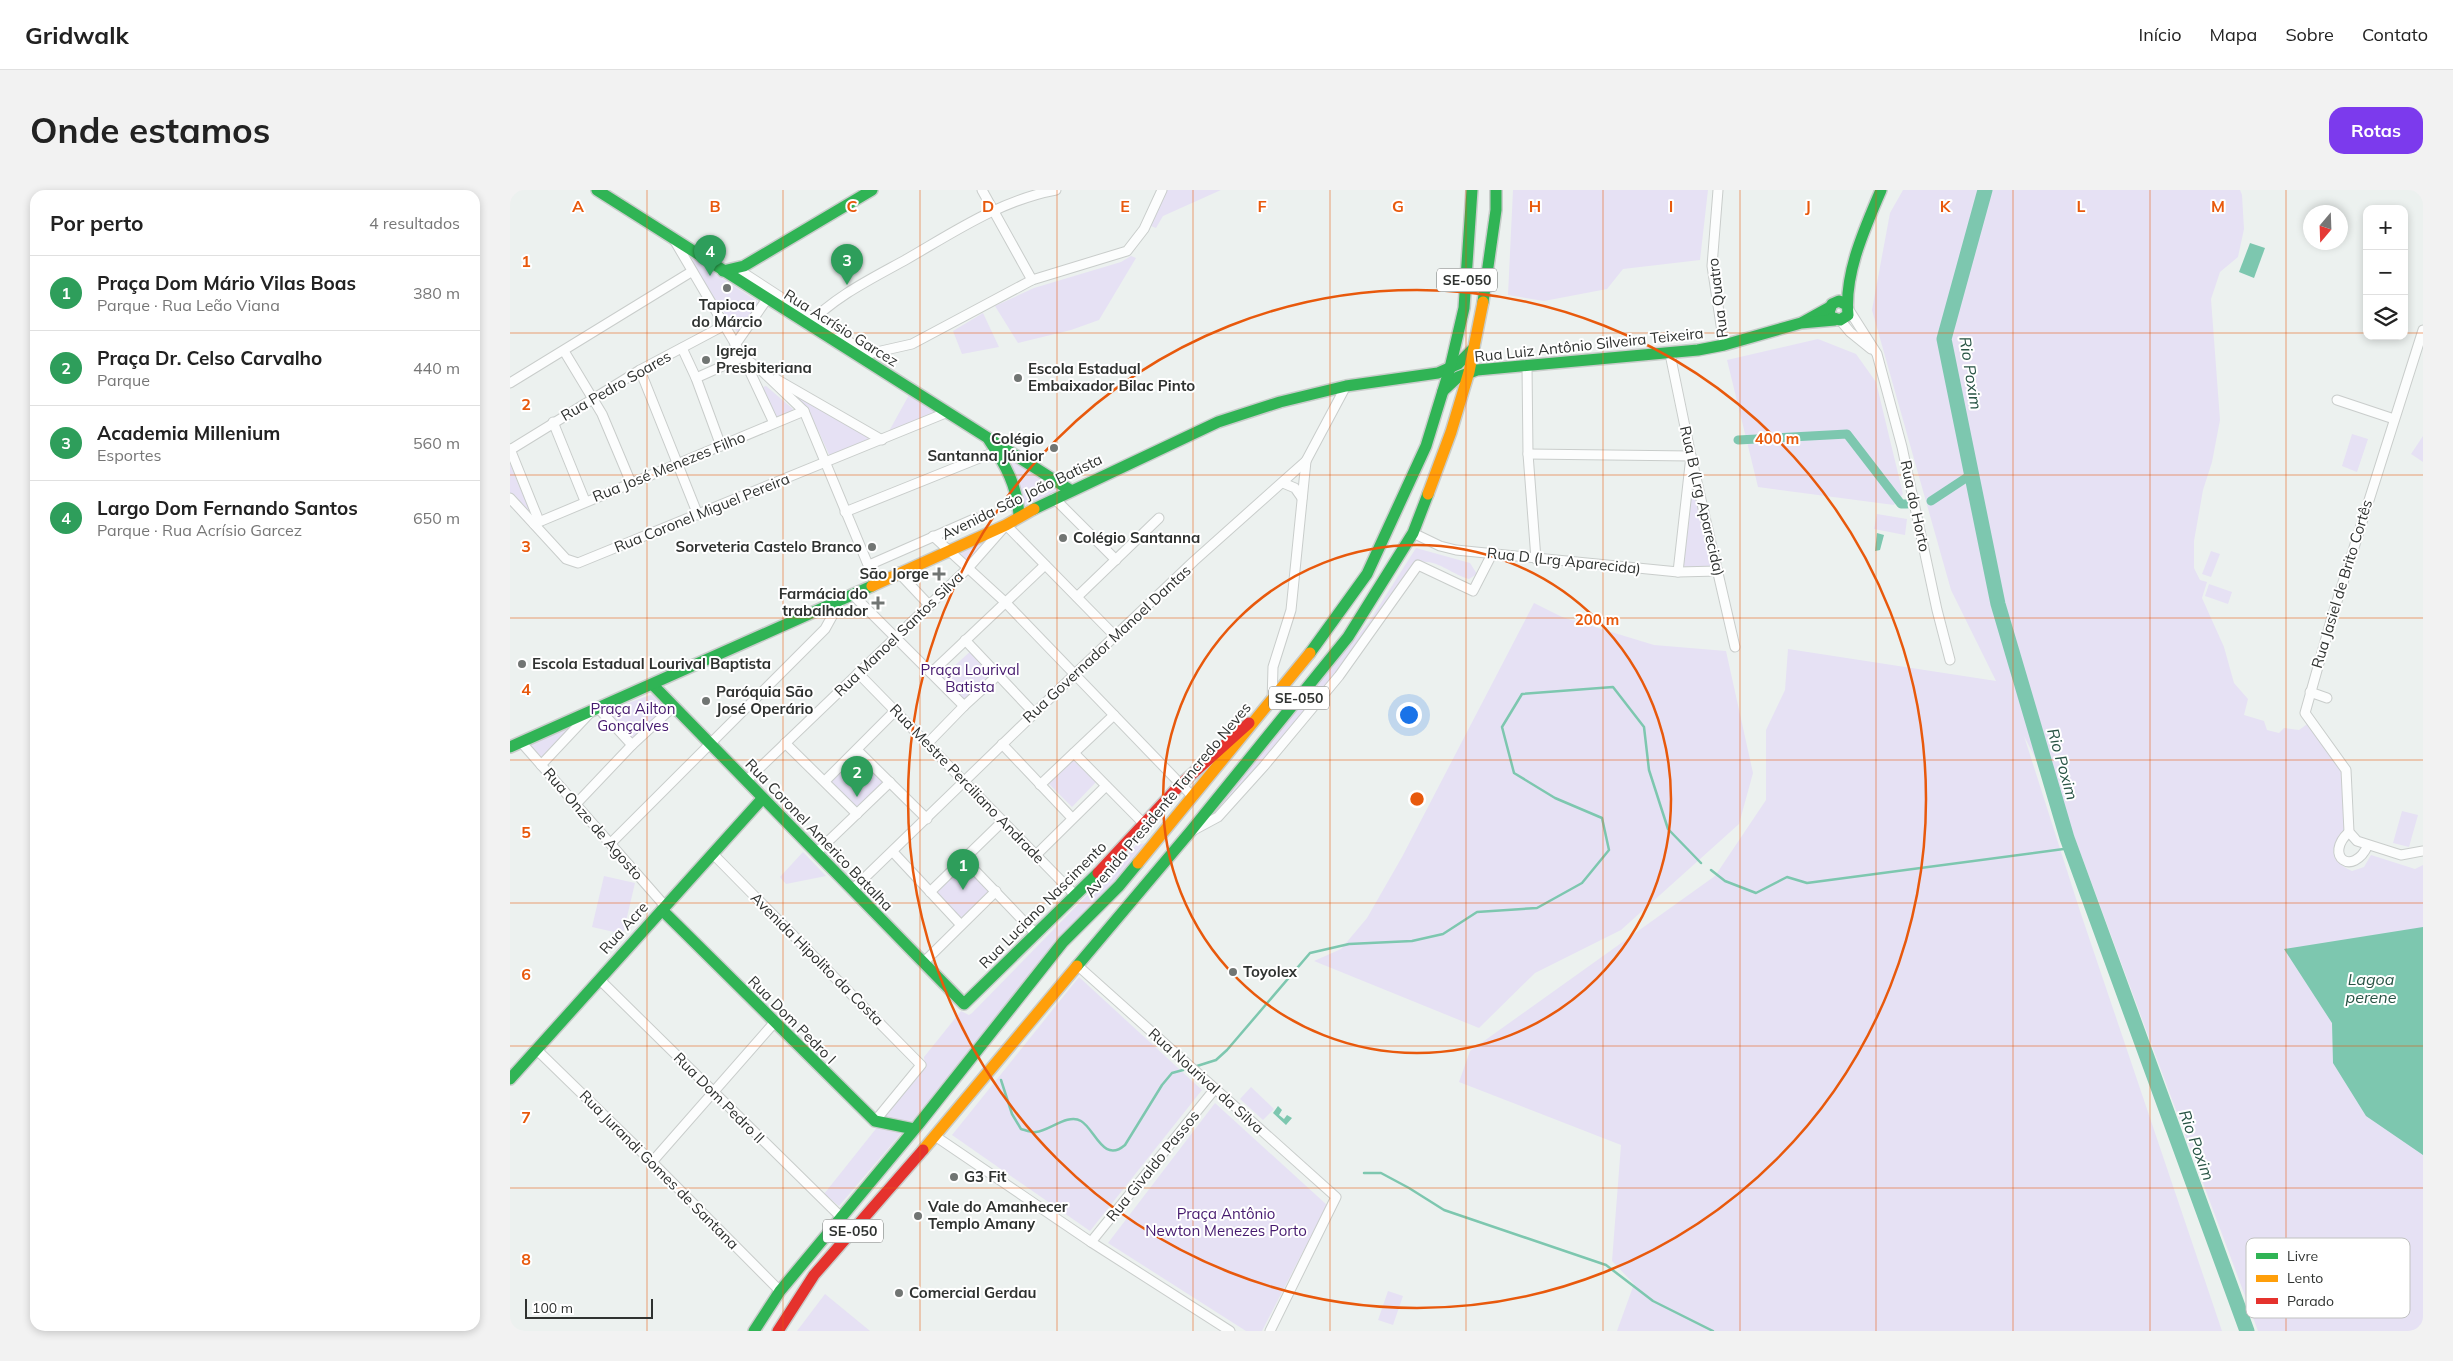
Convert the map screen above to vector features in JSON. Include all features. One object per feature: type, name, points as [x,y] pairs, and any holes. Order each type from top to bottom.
[{"type":"street","name":"Rua Acrísio Garcez","points":[[598,190],[723,270],[741,272],[767,300],[812,321],[987,436],[1001,450]]},
{"type":"street","points":[[741,272],[872,190]]},
{"type":"street","points":[[982,190],[1032,280]]},
{"type":"street","points":[[723,270],[741,272],[812,321],[832,304],[872,279],[993,210],[1056,190]]},
{"type":"street","points":[[864,355],[915,342],[1032,280],[1127,251],[1136,242],[1144,229],[1162,190]]},
{"type":"street","name":"Avenida Presidente Tancredo Neves","points":[[754,1331],[780,1292],[912,1131],[1062,942],[1119,886],[1272,702],[1326,633],[1367,574],[1426,446],[1450,368],[1464,308],[1472,190]]},
{"type":"street","name":"SE-050","points":[[778,1331],[814,1275],[938,1132],[1190,832],[1348,637],[1413,533],[1451,432],[1469,372],[1484,295],[1496,210],[1496,190]]},
{"type":"street","name":"Rua Quatro","points":[[1718,190],[1712,266],[1724,345]]},
{"type":"street","points":[[1801,323],[1845,319],[1852,274],[1864,231],[1881,190]]},
{"type":"street","points":[[672,238],[743,357],[774,424]]},
{"type":"street","points":[[510,383],[691,272]]},
{"type":"street","points":[[1852,274],[1832,304],[1831,317],[1838,320],[1877,354]]},
{"type":"street","points":[[735,345],[767,300]]},
{"type":"street","points":[[1801,323],[1832,304],[1844,302],[1848,307]]},
{"type":"street","name":"Rua do Horto","points":[[1848,307],[1877,354],[1902,447],[1937,610],[1950,660]]},
{"type":"street","name":"Rua Luiz Antônio Silveira Teixeira","points":[[1443,391],[1458,377],[1469,372],[1670,354],[1724,345],[1801,323]]},
{"type":"street","name":"Rua Pedro Soares","points":[[510,450],[640,370],[723,326]]},
{"type":"street","name":"Rua Jasiel de Brito Cortês","points":[[2368,845],[2363,856],[2356,861],[2348,862],[2340,857],[2338,848],[2340,840],[2349,832],[2346,770],[2305,714],[2310,692],[2423,330]]},
{"type":"street","points":[[682,348],[696,378],[721,446]]},
{"type":"street","name":"Avenida São João Batista","points":[[510,747],[653,685],[876,584],[898,572],[1006,525],[1070,490],[1218,422],[1280,402],[1346,386],[1438,373],[1450,368],[1474,348]]},
{"type":"street","points":[[564,351],[593,398],[631,483]]},
{"type":"street","name":"Rua B (Lrg Aparecida)","points":[[1670,354],[1691,456],[1736,648]]},
{"type":"street","points":[[743,357],[761,370],[882,440]]},
{"type":"street","points":[[696,378],[743,357]]},
{"type":"street","points":[[1527,366],[1528,454],[1536,559]]},
{"type":"street","points":[[640,370],[698,515]]},
{"type":"street","points":[[761,370],[804,411],[876,584]]},
{"type":"street","name":"Rua Governador Manoel Dantas","points":[[852,890],[1194,561],[1306,462],[1346,386]]},
{"type":"street","points":[[2337,400],[2394,419]]},
{"type":"street","name":"Rua José Menezes Filho","points":[[537,522],[804,411]]},
{"type":"street","name":"Rua Coronel Miguel Pereira","points":[[537,522],[566,559],[578,563],[948,412]]},
{"type":"street","points":[[553,422],[584,501]]},
{"type":"street","points":[[510,450],[537,522]]},
{"type":"street","points":[[1001,450],[1070,490]]},
{"type":"street","points":[[845,512],[1001,450]]},
{"type":"street","points":[[1001,450],[1014,486],[1019,517]]},
{"type":"street","points":[[1528,454],[1691,456],[1678,572]]},
{"type":"street","points":[[1272,702],[1273,667],[1287,628],[1291,610],[1306,462]]},
{"type":"street","points":[[1283,483],[1295,488],[1302,498]]},
{"type":"street","points":[[510,498],[537,522]]},
{"type":"street","points":[[1054,498],[1116,560]]},
{"type":"street","name":"Avenida São João Batista","points":[[869,565],[976,518]]},
{"type":"street","points":[[1077,597],[1158,518]]},
{"type":"street","points":[[1006,525],[1115,636]]},
{"type":"street","name":"Rua Manoel Santos Silva","points":[[746,781],[896,636],[930,606],[969,567],[1006,525]]},
{"type":"street","name":"Rua D (Lrg Aparecida)","points":[[1413,533],[1448,549],[1678,572],[1718,571]]},
{"type":"street","points":[[933,536],[1005,602],[1192,797]]},
{"type":"street","points":[[1190,832],[1218,817],[1264,766],[1339,676],[1418,565],[1473,591],[1492,554]]},
{"type":"street","points":[[931,673],[1045,565]]},
{"type":"street","points":[[898,572],[930,606]]},
{"type":"street","points":[[852,595],[896,636],[964,706]]},
{"type":"street","points":[[611,843],[825,629],[840,600]]},
{"type":"street","points":[[965,640],[1034,713]]},
{"type":"street","name":"Rua Mestre Perciliano Andrade","points":[[858,673],[1076,896]]},
{"type":"street","points":[[927,744],[998,675]]},
{"type":"street","name":"Rua Coronel Americo Batalha","points":[[653,685],[762,799],[964,1004]]},
{"type":"street","points":[[2310,692],[2326,698]]},
{"type":"street","name":"Rua Luciano Nascimento","points":[[964,1004],[1076,896],[1180,785],[1272,702]]},
{"type":"street","points":[[576,804],[673,707]]},
{"type":"street","points":[[541,765],[595,710],[632,746]]},
{"type":"street","points":[[825,781],[895,711]]},
{"type":"street","points":[[1040,785],[1114,715]]},
{"type":"street","name":"Rua Onze de Agosto","points":[[521,742],[611,843],[663,908]]},
{"type":"street","points":[[785,743],[857,814]]},
{"type":"street","points":[[1002,744],[1072,818]]},
{"type":"street","points":[[857,750],[927,819]]},
{"type":"street","points":[[1074,753],[1144,824]]},
{"type":"street","points":[[816,852],[890,782]]},
{"type":"street","points":[[1036,855],[1106,786]]},
{"type":"street","name":"Rua Acre","points":[[510,1079],[762,799]]},
{"type":"street","points":[[930,892],[1002,821]]},
{"type":"street","points":[[2349,832],[2357,841],[2401,856],[2423,851]]},
{"type":"street","points":[[893,852],[961,925]]},
{"type":"street","name":"Avenida Hipolito da Costa","points":[[713,854],[921,1064],[875,1121]]},
{"type":"street","points":[[964,859],[1036,934]]},
{"type":"street","points":[[923,963],[996,891]]},
{"type":"street","name":"Rua Dom Pedro I","points":[[663,908],[774,1023],[875,1121]]},
{"type":"street","name":"Rua Nourival da Silva","points":[[1077,965],[1214,1090],[1336,1197],[1270,1331]]},
{"type":"street","name":"Rua Dom Pedro II","points":[[599,979],[841,1217]]},
{"type":"street","points":[[652,1162],[774,1023]]},
{"type":"street","name":"Rua Jurandi Gomes de Santana","points":[[537,1050],[652,1162],[780,1292]]},
{"type":"street","name":"Rua Givaldo Passos","points":[[1091,1242],[1214,1090]]},
{"type":"street","points":[[875,1121],[912,1131],[938,1132],[1091,1242],[1230,1331]]},
{"type":"green space","points":[[1166,190],[1221,190],[1163,216],[1156,228],[1151,226]]},
{"type":"green space","points":[[1513,190],[1708,190],[1700,260],[1623,269],[1607,289],[1544,301],[1508,295]]},
{"type":"green space","points":[[1903,190],[2240,190],[2244,229],[2238,257],[2220,272],[2211,299],[2220,420],[2212,462],[2203,490],[2194,541],[2194,568],[2200,580],[2207,582],[2202,598],[2224,647],[2234,683],[2248,699],[2244,715],[2264,721],[2267,730],[2279,733],[2284,728],[2299,730],[2310,722],[2342,763],[2345,832],[2334,849],[2334,854],[2339,863],[2352,871],[2364,867],[2371,855],[2415,869],[2423,865],[2423,1331],[2258,1331],[2253,1318],[2410,1318],[2410,1238],[2246,1238],[2246,1299],[2073,833],[2024,736],[2079,908],[2222,1331],[1617,1331],[1634,1284],[1612,1261],[1621,1145],[1459,1082],[1470,1051],[1715,876],[1766,800],[1766,730],[1785,690],[1788,649],[1996,681],[1951,590],[1872,310],[1890,213]]},
{"type":"green space","points":[[684,253],[757,301],[758,305],[739,335]]},
{"type":"green space","points":[[1131,256],[1136,258],[1099,320],[1071,330],[1018,343],[995,306],[1034,288],[1121,262]]},
{"type":"green space","points":[[983,313],[999,347],[962,354],[953,331]]},
{"type":"green space","points":[[1818,339],[1856,354],[1876,382],[1903,494],[1894,505],[1758,487],[1727,360]]},
{"type":"green space","points":[[781,382],[880,442],[832,461],[810,413]]},
{"type":"green space","points":[[766,386],[793,409],[790,415],[775,420],[763,387]]},
{"type":"green space","points":[[909,395],[939,413],[888,433]]},
{"type":"green space","points":[[2352,434],[2368,439],[2357,472],[2342,466]]},
{"type":"green space","points":[[2423,436],[2423,462],[2411,454]]},
{"type":"green space","points":[[1010,460],[1061,490],[1025,508],[1021,490]]},
{"type":"green space","points":[[510,464],[533,519],[510,494]]},
{"type":"green space","points":[[1691,486],[1716,568],[1683,569]]},
{"type":"green space","points":[[1877,514],[1907,519],[1905,535],[1874,529]]},
{"type":"green space","points":[[990,535],[969,563],[958,553]]},
{"type":"green space","points":[[1416,548],[1470,563],[1477,574],[1469,579],[1430,562],[1415,563],[1372,629],[1215,818],[1211,814],[1369,622]]},
{"type":"green space","points":[[2211,551],[2220,554],[2211,577],[2202,574]]},
{"type":"green space","points":[[2209,584],[2232,592],[2228,604],[2205,596]]},
{"type":"green space","points":[[1534,603],[1562,617],[1654,645],[1726,651],[1753,773],[1739,824],[1621,930],[1535,973],[1479,1028],[1314,961],[1341,949],[1367,918],[1402,857]]},
{"type":"green space","name":"Praça Lourival Batista","points":[[972,650],[999,679],[967,708],[940,679]]},
{"type":"green space","name":"Praça Ailton Gonçalves","points":[[653,694],[667,708],[632,740],[606,711]]},
{"type":"green space","points":[[576,726],[543,759],[528,743]]},
{"type":"green space","points":[[856,756],[884,782],[858,810],[829,783]]},
{"type":"green space","points":[[1072,759],[1096,782],[1072,807],[1048,783]]},
{"type":"green space","points":[[2402,811],[2418,815],[2409,847],[2393,843]]},
{"type":"green space","points":[[1146,843],[909,1125],[881,1120],[925,1064],[924,1057],[961,1011],[969,1015],[972,1013],[1136,845]]},
{"type":"green space","points":[[803,852],[826,876],[786,884],[780,877]]},
{"type":"green space","points":[[965,861],[992,889],[962,919],[934,891]]},
{"type":"green space","points":[[604,876],[635,883],[623,934],[592,927]]},
{"type":"green space","points":[[1079,977],[1202,1090],[1090,1231],[952,1135]]},
{"type":"green space","points":[[1251,1087],[1274,1109],[1263,1120],[1240,1099]]},
{"type":"green space","name":"Praça Antônio Newton Menezes Porto","points":[[1215,1103],[1327,1205],[1262,1331],[1246,1331],[1108,1243]]},
{"type":"green space","points":[[879,1125],[904,1130],[839,1206],[824,1194]]},
{"type":"green space","points":[[1388,1291],[1403,1296],[1393,1325],[1378,1320]]},
{"type":"green space","points":[[825,1294],[870,1331],[797,1331]]},
{"type":"water","points":[[2250,243],[2265,248],[2254,278],[2239,272]]},
{"type":"water","points":[[1877,533],[1884,535],[1880,550],[1875,551]]},
{"type":"water","name":"Lagoa perene","points":[[2423,927],[2423,1155],[2366,1116],[2333,1063],[2332,1023],[2284,949]]},
{"type":"water","points":[[1278,1106],[1282,1110],[1279,1115],[1284,1119],[1287,1115],[1292,1118],[1286,1125],[1273,1113]]},
{"type":"waterway","name":"Rio Poxim","points":[[1985,190],[1944,339],[1998,604],[2067,838],[2247,1331]]},
{"type":"waterway","points":[[1738,440],[1847,434],[1901,504],[1907,504]]},
{"type":"waterway","points":[[1931,501],[1972,474]]},
{"type":"waterway","points":[[1197,1066],[1216,1060],[1227,1050],[1310,953],[1349,944],[1412,941],[1443,934],[1477,912],[1537,908],[1582,883],[1609,850],[1602,818],[1555,798],[1514,773],[1502,727],[1522,694],[1613,687],[1644,727],[1649,770],[1668,829],[1701,863]]},
{"type":"waterway","points":[[1711,870],[1725,881],[1756,893],[1787,877],[1807,883],[2071,848]]},
{"type":"waterway","points":[[1001,1080],[1012,1114],[1021,1129],[1036,1132],[1070,1119],[1076,1119],[1086,1125],[1105,1148],[1117,1150],[1125,1145],[1162,1085],[1172,1073],[1183,1070]]},
{"type":"waterway","points":[[1364,1173],[1381,1173],[1444,1210],[1606,1265],[1653,1301],[1713,1331]]},
{"type":"traffic: fast","points":[[597,190],[1070,490]]},
{"type":"traffic: fast","points":[[723,271],[744,266],[872,190]]},
{"type":"traffic: fast","points":[[1310,653],[1367,574],[1426,446],[1450,368],[1464,308],[1472,190]]},
{"type":"traffic: fast","points":[[1483,302],[1496,210],[1496,190]]},
{"type":"traffic: fast","points":[[1847,305],[1839,301],[1832,304],[1829,312],[1831,317],[1840,320],[1848,315],[1849,283],[1852,267],[1862,235],[1881,190]]},
{"type":"traffic: fast","points":[[1803,322],[1830,307]]},
{"type":"traffic: fast","points":[[1443,391],[1458,377],[1477,370],[1698,350],[1724,345],[1801,323],[1835,320]]},
{"type":"traffic: fast","points":[[1034,509],[1218,422],[1280,402],[1346,386],[1438,373],[1458,364],[1474,348]]},
{"type":"traffic: fast","points":[[989,440],[1010,476],[1016,496],[1019,517]]},
{"type":"traffic: fast","points":[[1077,966],[1190,832],[1348,637],[1413,533],[1428,494]]},
{"type":"traffic: fast","points":[[510,747],[872,586]]},
{"type":"traffic: fast","points":[[653,685],[964,1004],[1098,873]]},
{"type":"traffic: fast","points":[[510,1079],[762,799]]},
{"type":"traffic: fast","points":[[754,1331],[780,1291],[918,1125],[1063,942],[1119,886],[1138,863]]},
{"type":"traffic: fast","points":[[662,910],[875,1121],[914,1129]]},
{"type":"traffic: slow","points":[[1428,494],[1451,432],[1469,372],[1483,302]]},
{"type":"traffic: slow","points":[[872,586],[1006,525],[1034,509]]},
{"type":"traffic: slow","points":[[1138,863],[1310,653]]},
{"type":"traffic: slow","points":[[923,1150],[1077,966]]},
{"type":"traffic: jam","points":[[1098,873],[1180,785],[1249,723]]},
{"type":"traffic: jam","points":[[778,1331],[814,1275],[923,1150]]},
{"type":"place","name":"Largo Dom Fernando Santos","points":[[710,276]]},
{"type":"place","name":"Academia Millenium","points":[[847,285]]},
{"type":"place","name":"Tapioca do Márcio","points":[[727,288]]},
{"type":"place","name":"Igreja Presbiteriana","points":[[706,360]]},
{"type":"place","name":"Escola Estadual Embaixador Bilac Pinto","points":[[1018,378]]},
{"type":"place","name":"Colégio Santanna Júnior","points":[[1054,448]]},
{"type":"place","name":"Colégio Santanna","points":[[1063,538]]},
{"type":"place","name":"Sorveteria Castelo Branco","points":[[872,547]]},
{"type":"place","name":"São Jorge","points":[[939,574]]},
{"type":"place","name":"Farmácia do trabalhador","points":[[878,603]]},
{"type":"place","name":"Escola Estadual Lourival Baptista","points":[[522,664]]},
{"type":"place","name":"Paróquia São José Operário","points":[[706,701]]},
{"type":"place","name":"Praça Dr. Celso Carvalho","points":[[857,797]]},
{"type":"place","name":"Praça Dom Mário Vilas Boas","points":[[963,890]]},
{"type":"place","name":"Toyolex","points":[[1233,972]]},
{"type":"place","name":"G3 Fit","points":[[954,1177]]},
{"type":"place","name":"Vale do Amanhecer Templo Amany","points":[[918,1216]]},
{"type":"place","name":"Comercial Gerdau","points":[[899,1293]]}]
